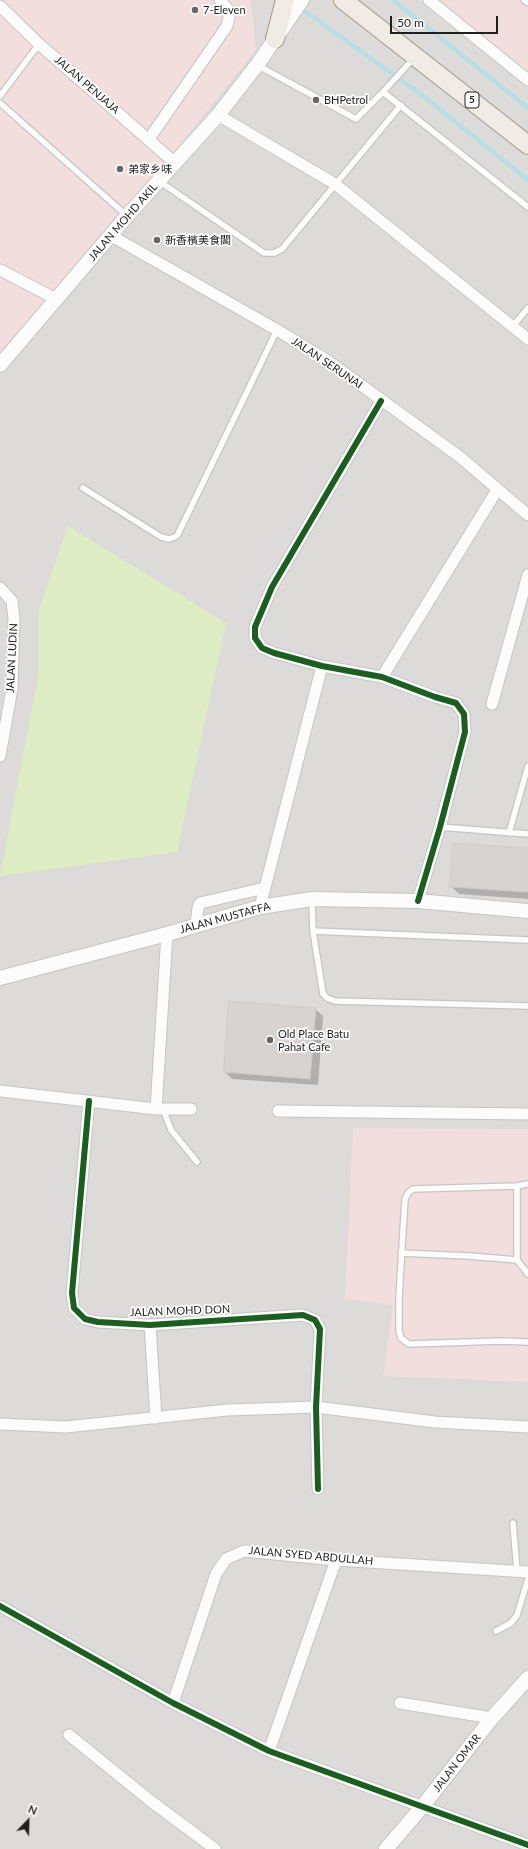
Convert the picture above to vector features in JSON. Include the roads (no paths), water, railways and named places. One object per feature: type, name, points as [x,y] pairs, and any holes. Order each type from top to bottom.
[{"type":"main road","points":[[275,39],[285,0]]},
{"type":"main road","name":"5","points":[[343,0],[528,145]]},
{"type":"street","points":[[149,140],[227,26],[230,12],[220,0]]},
{"type":"street","name":"JALAN MOHD AKIL","points":[[0,365],[110,235],[218,114],[257,65],[302,0]]},
{"type":"street","points":[[429,0],[528,80]]},
{"type":"street","name":"JALAN PENJAJA","points":[[0,6],[39,44],[175,162]]},
{"type":"street","points":[[218,114],[335,184],[528,339]]},
{"type":"street","name":"JALAN SERUNAI","points":[[110,235],[277,330],[328,361],[460,457],[528,515]]},
{"type":"street","points":[[0,270],[56,299]]},
{"type":"street","points":[[381,401],[272,587],[254,627],[254,638],[262,648],[274,653],[322,666],[382,677],[435,697],[456,703],[464,714],[465,732],[440,827],[418,901]]},
{"type":"street","points":[[382,677],[497,490]]},
{"type":"street","points":[[492,704],[528,575]]},
{"type":"street","name":"JALAN LUDIN","points":[[0,588],[12,601],[14,618],[12,689],[0,756]]},
{"type":"street","points":[[260,907],[322,666]]},
{"type":"street","points":[[196,925],[200,903],[265,888]]},
{"type":"street","name":"JALAN MUSTAFFA","points":[[0,978],[167,934],[260,907],[312,899],[418,901],[528,911]]},
{"type":"street","points":[[159,1109],[167,934]]},
{"type":"street","points":[[0,1091],[159,1109],[191,1109]]},
{"type":"street","name":"JALAN MOHD DON","points":[[89,1101],[72,1293],[74,1308],[85,1319],[98,1322],[150,1324],[303,1316],[315,1320],[320,1329],[316,1407],[318,1489]]},
{"type":"street","points":[[278,1111],[528,1114]]},
{"type":"street","points":[[150,1324],[156,1418]]},
{"type":"street","points":[[0,1424],[66,1426],[227,1410],[316,1407],[435,1422],[528,1427]]},
{"type":"street","name":"JALAN SYED ABDULLAH","points":[[173,1703],[216,1574],[226,1559],[244,1551],[336,1560],[522,1571]]},
{"type":"street","points":[[269,1751],[336,1560]]},
{"type":"street","points":[[0,1606],[173,1703],[269,1751],[528,1845]]},
{"type":"street","name":"JALAN OMAR","points":[[386,1849],[422,1807],[492,1718],[528,1678]]},
{"type":"street","points":[[400,1703],[492,1718]]},
{"type":"street","points":[[69,1735],[207,1847]]},
{"type":"lane","points":[[524,0],[528,3]]},
{"type":"lane","points":[[0,96],[39,44]]},
{"type":"lane","points":[[257,65],[356,119],[385,91],[415,55]]},
{"type":"lane","points":[[385,91],[528,206]]},
{"type":"lane","points":[[0,103],[127,216]]},
{"type":"lane","points":[[159,181],[264,253],[274,252],[282,249],[401,105]]},
{"type":"lane","points":[[512,327],[528,308]]},
{"type":"lane","points":[[83,488],[161,537],[169,539],[177,536],[277,330]]},
{"type":"lane","points":[[510,833],[528,766]]},
{"type":"lane","points":[[440,827],[528,834]]},
{"type":"lane","points":[[312,899],[313,931],[323,994],[327,998],[335,1001],[528,1006]]},
{"type":"lane","points":[[313,931],[528,940]]},
{"type":"lane","points":[[159,1109],[168,1126],[197,1162]]},
{"type":"lane","points":[[528,1184],[517,1186],[413,1189],[408,1193],[405,1199],[401,1253],[398,1331],[401,1338],[408,1344],[502,1341],[528,1342]]},
{"type":"lane","points":[[517,1186],[517,1260],[528,1274]]},
{"type":"lane","points":[[401,1253],[517,1260]]},
{"type":"lane","points":[[513,1523],[522,1571]]},
{"type":"lane","points":[[496,1631],[511,1623],[517,1614],[528,1579]]},
{"type":"waterway","points":[[393,0],[528,108]]},
{"type":"waterway","points":[[299,7],[422,95],[528,180]]},
{"type":"place","name":"7-Eleven","points":[[195,10]]},
{"type":"place","name":"BHPetrol","points":[[316,100]]},
{"type":"place","name":"弟家乡味","points":[[120,169]]},
{"type":"place","name":"新香檳美食閣","points":[[157,240]]},
{"type":"place","name":"Old Place Batu Pahat Cafe","points":[[270,1040]]}]
